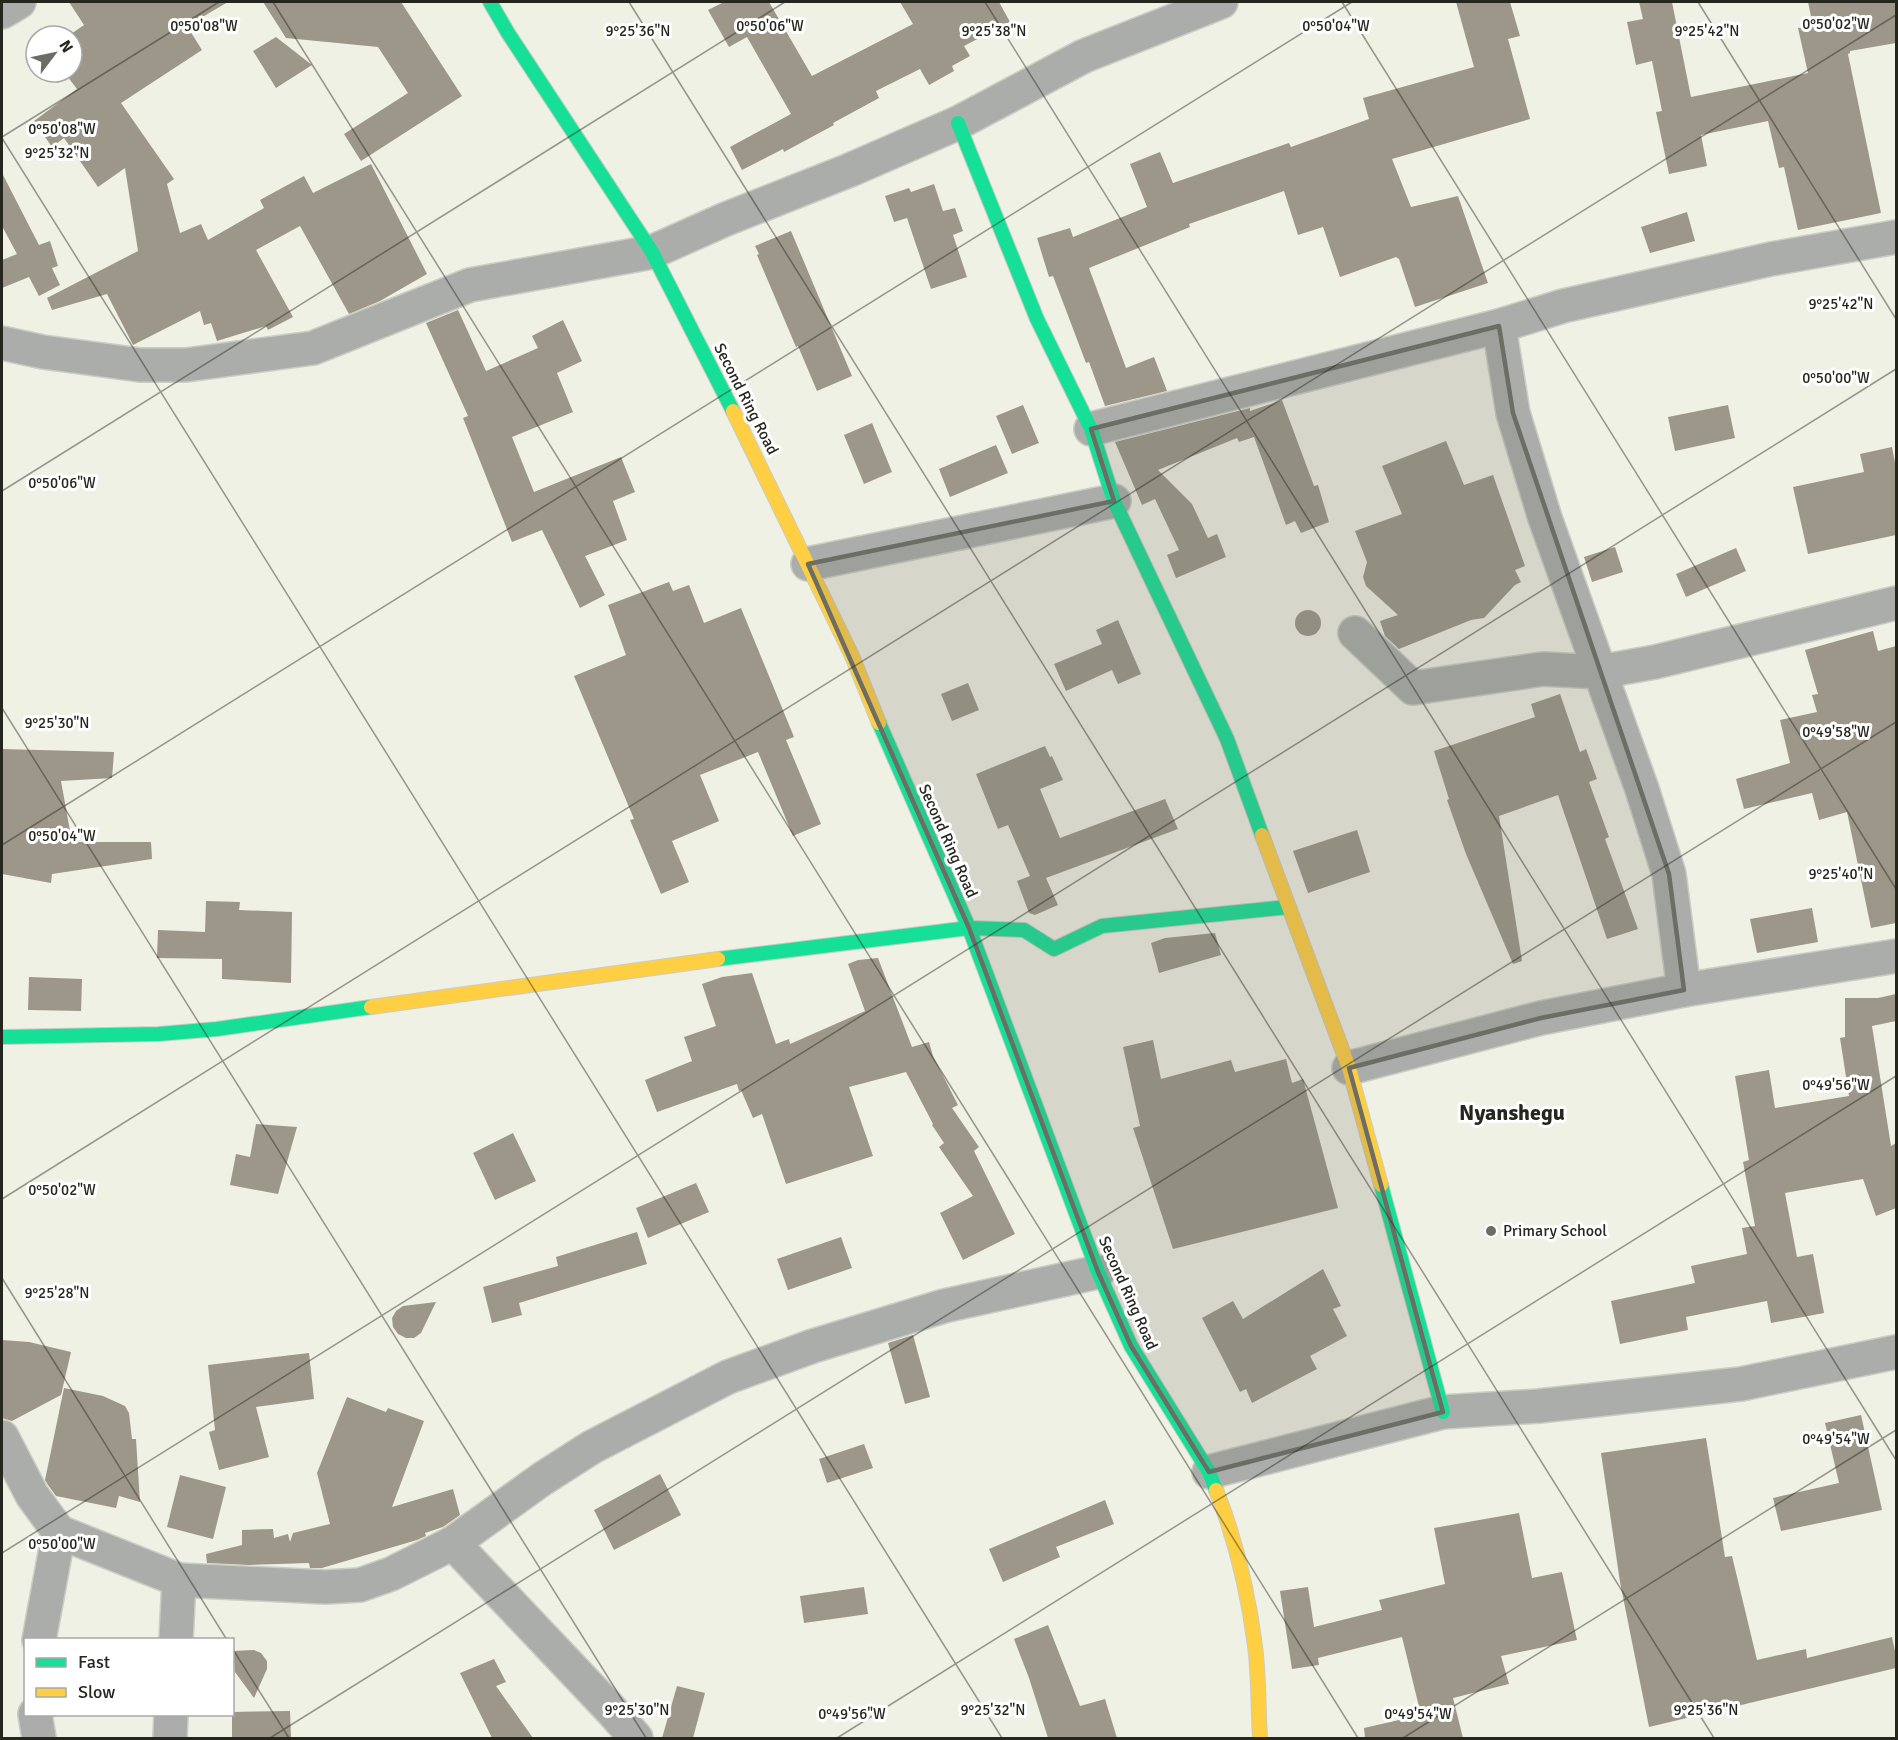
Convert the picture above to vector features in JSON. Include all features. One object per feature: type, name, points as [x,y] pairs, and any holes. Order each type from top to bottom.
[{"type":"street","points":[[2,12],[20,2]]},
{"type":"street","name":"Second Ring Road","points":[[490,2],[652,252],[758,459],[852,656],[884,737],[969,927],[1098,1272],[1131,1346],[1209,1472],[1228,1520],[1243,1574],[1255,1648],[1260,1738]]},
{"type":"street","points":[[2,343],[43,352],[140,365],[186,365],[314,348],[470,285],[652,252],[958,123],[1084,56],[1221,2]]},
{"type":"street","points":[[958,123],[1037,319],[1091,429],[1114,501],[1227,739],[1349,1068],[1443,1412]]},
{"type":"street","points":[[1091,429],[1499,326],[1563,306],[1771,259],[1896,237]]},
{"type":"street","points":[[1499,326],[1513,413],[1545,518],[1642,789],[1669,874],[1684,990]]},
{"type":"street","points":[[808,564],[1114,501]]},
{"type":"street","points":[[1355,633],[1413,688],[1543,669],[1599,672],[1655,662],[1896,603]]},
{"type":"street","points":[[2,1037],[159,1034],[218,1029],[666,965],[969,927],[1024,930],[1054,949],[1102,926],[1288,907]]},
{"type":"street","points":[[1349,1068],[1541,1018],[1684,990],[1896,956]]},
{"type":"street","points":[[2,1437],[32,1495],[59,1532],[179,1580],[325,1587],[360,1585],[391,1574],[453,1543],[542,1479],[592,1447],[728,1377],[813,1346],[944,1306],[1098,1272]]},
{"type":"street","points":[[1209,1472],[1443,1412],[1539,1406],[1741,1384],[1896,1352]]},
{"type":"street","points":[[39,1638],[59,1532]]},
{"type":"street","points":[[453,1543],[636,1738]]},
{"type":"street","points":[[176,1638],[179,1580]]},
{"type":"street","points":[[34,1716],[39,1738]]},
{"type":"street","points":[[170,1738],[171,1716]]},
{"type":"highlighted area","points":[[1499,326],[1513,413],[1669,874],[1684,990],[1541,1018],[1349,1068],[1443,1412],[1209,1472],[1131,1346],[1098,1272],[969,928],[808,564],[1114,501],[1091,429]]},
{"type":"building","points":[[69,2],[228,2],[187,26],[202,50],[121,103],[174,179],[167,184],[180,233],[201,224],[208,240],[264,208],[260,200],[304,176],[313,193],[371,164],[427,274],[380,301],[349,314],[300,226],[256,250],[293,317],[268,330],[266,326],[217,341],[211,323],[204,325],[200,311],[133,345],[107,294],[52,310],[47,298],[138,251],[125,168],[98,187],[64,138],[52,147],[34,121],[77,89],[73,84],[84,84],[83,24]]},
{"type":"building","points":[[263,2],[401,2],[462,96],[361,161],[344,134],[408,93],[378,47],[286,38]]},
{"type":"building","points":[[724,2],[769,2],[812,76],[913,24],[900,2],[999,2],[1010,22],[964,46],[970,56],[952,66],[954,71],[929,85],[920,69],[876,91],[879,98],[833,123],[834,125],[784,152],[783,149],[742,170],[730,147],[791,114],[747,37],[729,47],[708,10]]},
{"type":"building","points":[[1456,2],[1510,2],[1520,36],[1508,39],[1530,119],[1392,159],[1411,207],[1458,196],[1488,283],[1415,307],[1399,259],[1396,257],[1340,277],[1323,227],[1298,235],[1284,191],[1189,224],[1190,227],[1089,268],[1126,368],[1154,357],[1167,391],[1105,406],[1053,276],[1049,277],[1037,238],[1070,228],[1073,237],[1147,207],[1130,164],[1160,152],[1173,183],[1289,143],[1291,147],[1369,119],[1363,98],[1474,67]]},
{"type":"building","points":[[1639,2],[1672,2],[1691,97],[1808,73],[1798,28],[1813,26],[1808,2],[1896,2],[1896,43],[1850,51],[1848,54],[1881,213],[1798,230],[1784,167],[1779,168],[1768,121],[1701,135],[1707,166],[1669,174],[1656,112],[1662,111],[1652,61],[1636,65],[1627,22],[1643,19]]},
{"type":"building","points":[[276,37],[312,65],[276,88],[253,51]]},
{"type":"building","points":[[2,173],[39,245],[50,241],[58,266],[52,268],[60,285],[39,296],[29,277],[2,288],[2,260],[17,254],[2,226]]},
{"type":"building","points":[[934,184],[943,211],[955,208],[963,231],[953,235],[967,277],[931,289],[907,218],[894,222],[885,196],[909,188],[911,192]]},
{"type":"building","points":[[1687,212],[1695,241],[1650,253],[1641,227]]},
{"type":"building","points":[[791,231],[852,376],[817,391],[798,346],[796,347],[755,246]]},
{"type":"building","points":[[458,310],[486,371],[538,348],[532,336],[563,320],[582,361],[557,373],[573,412],[512,437],[534,492],[621,457],[635,492],[613,501],[627,540],[585,556],[605,595],[580,608],[542,530],[512,542],[463,418],[468,416],[426,323]]},
{"type":"building","points":[[1282,400],[1314,486],[1318,485],[1329,522],[1301,533],[1295,521],[1286,525],[1254,437],[1239,442],[1237,438],[1158,470],[1192,504],[1208,538],[1217,534],[1226,557],[1176,578],[1167,555],[1179,550],[1155,499],[1142,505],[1115,442],[1250,408],[1250,411]]},
{"type":"building","points":[[1023,405],[1039,443],[1012,454],[996,416]]},
{"type":"building","points":[[1728,405],[1735,438],[1675,451],[1668,417]]},
{"type":"building","points":[[872,423],[892,472],[864,484],[844,435]]},
{"type":"building","points":[[1446,441],[1464,485],[1493,475],[1525,566],[1515,570],[1521,582],[1515,585],[1484,618],[1471,620],[1399,649],[1385,636],[1380,621],[1398,615],[1366,586],[1363,577],[1367,562],[1355,531],[1402,514],[1382,466]]},
{"type":"building","points":[[996,445],[1008,473],[950,497],[939,469]]},
{"type":"building","points":[[1892,447],[1896,468],[1896,535],[1808,554],[1793,487],[1864,472],[1860,454]]},
{"type":"building","points":[[1615,547],[1623,572],[1592,582],[1584,557]]},
{"type":"building","points":[[1736,548],[1746,571],[1686,597],[1676,574]]},
{"type":"building","points":[[669,582],[673,591],[689,585],[704,623],[741,608],[794,737],[786,740],[821,824],[793,836],[758,752],[700,775],[719,821],[672,841],[689,882],[661,894],[630,820],[634,819],[574,676],[626,655],[608,605]]},
{"type":"building","points":[[1308,610],[1317,614],[1321,623],[1317,632],[1308,636],[1299,632],[1295,623],[1299,614]]},
{"type":"building","points":[[1118,620],[1141,674],[1118,684],[1112,670],[1066,691],[1054,664],[1102,644],[1096,630]]},
{"type":"building","points":[[1873,631],[1878,651],[1896,646],[1896,923],[1871,928],[1847,812],[1819,820],[1812,793],[1744,809],[1736,779],[1790,763],[1780,720],[1817,712],[1812,695],[1818,694],[1805,650]]},
{"type":"building","points":[[968,683],[979,710],[952,721],[941,694]]},
{"type":"building","points":[[1560,694],[1580,752],[1586,749],[1597,779],[1589,782],[1609,837],[1605,839],[1638,929],[1607,939],[1558,795],[1499,816],[1522,961],[1513,964],[1466,854],[1447,800],[1449,799],[1434,751],[1535,717],[1531,704]]},
{"type":"building","points":[[1045,746],[1063,780],[1040,789],[1060,838],[1165,799],[1178,829],[1046,878],[1058,905],[1035,915],[1029,913],[1017,881],[1030,876],[1008,825],[998,829],[976,774]]},
{"type":"building","points":[[2,749],[114,752],[112,778],[61,781],[72,842],[151,842],[152,859],[52,874],[51,883],[2,874]]},
{"type":"building","points":[[1357,830],[1370,872],[1308,893],[1293,851]]},
{"type":"building","points":[[206,901],[240,902],[239,910],[292,912],[291,983],[222,979],[222,959],[157,958],[158,930],[205,932]]},
{"type":"building","points":[[1812,908],[1818,942],[1757,953],[1750,919]]},
{"type":"building","points":[[1215,933],[1221,955],[1159,973],[1151,943],[1165,938]]},
{"type":"building","points":[[878,958],[912,1047],[929,1042],[933,1056],[958,1105],[952,1108],[979,1147],[974,1151],[1015,1234],[963,1260],[940,1213],[973,1196],[939,1147],[944,1143],[932,1125],[906,1072],[849,1087],[873,1156],[786,1184],[762,1114],[753,1118],[737,1084],[657,1112],[645,1080],[692,1061],[684,1037],[716,1026],[702,984],[722,977],[752,973],[776,1044],[789,1039],[790,1044],[865,1011],[848,964],[858,960]]},
{"type":"building","points":[[29,977],[82,979],[81,1011],[28,1010]]},
{"type":"building","points":[[1896,994],[1896,1021],[1872,1026],[1891,1146],[1896,1143],[1896,1208],[1876,1216],[1863,1179],[1785,1193],[1797,1257],[1813,1254],[1824,1313],[1771,1323],[1767,1301],[1686,1317],[1688,1330],[1620,1344],[1611,1301],[1695,1283],[1691,1266],[1747,1254],[1742,1228],[1755,1226],[1743,1162],[1749,1160],[1735,1076],[1769,1070],[1775,1108],[1849,1096],[1840,1038],[1845,1037],[1845,998],[1878,998]]},
{"type":"building","points":[[1153,1040],[1161,1079],[1231,1060],[1235,1072],[1286,1059],[1292,1083],[1303,1079],[1338,1208],[1173,1249],[1133,1128],[1140,1126],[1123,1047]]},
{"type":"building","points":[[256,1124],[297,1127],[278,1194],[230,1185],[236,1154],[250,1157]]},
{"type":"building","points":[[513,1133],[536,1181],[495,1200],[473,1153]]},
{"type":"building","points":[[696,1183],[709,1212],[648,1238],[636,1208]]},
{"type":"building","points":[[637,1232],[647,1264],[519,1303],[522,1315],[492,1323],[483,1287],[558,1266],[556,1257]]},
{"type":"building","points":[[841,1237],[852,1268],[788,1290],[777,1259]]},
{"type":"building","points":[[1323,1269],[1341,1306],[1333,1309],[1347,1336],[1310,1356],[1317,1369],[1252,1403],[1246,1389],[1240,1392],[1202,1318],[1233,1301],[1243,1319]]},
{"type":"building","points":[[436,1302],[421,1333],[414,1338],[406,1338],[398,1334],[393,1327],[392,1318],[403,1306]]},
{"type":"building","points":[[913,1335],[930,1397],[905,1404],[888,1343]]},
{"type":"building","points":[[2,1340],[29,1342],[71,1352],[61,1395],[12,1421],[2,1418]]},
{"type":"building","points":[[309,1353],[314,1399],[256,1407],[269,1457],[219,1470],[209,1432],[215,1430],[208,1365]]},
{"type":"building","points":[[64,1388],[103,1396],[125,1406],[129,1413],[132,1439],[136,1439],[140,1502],[119,1496],[116,1508],[56,1496],[48,1485],[45,1480]]},
{"type":"building","points":[[347,1397],[386,1412],[388,1408],[424,1421],[392,1507],[453,1489],[460,1515],[443,1527],[425,1533],[426,1536],[417,1540],[322,1568],[310,1568],[309,1563],[249,1565],[207,1563],[206,1554],[242,1545],[242,1530],[273,1529],[274,1538],[288,1534],[290,1542],[293,1533],[330,1524],[317,1473]]},
{"type":"building","points":[[1861,1415],[1882,1510],[1781,1531],[1773,1498],[1839,1483],[1825,1423]]},
{"type":"building","points":[[1706,1438],[1725,1557],[1732,1556],[1757,1660],[1806,1649],[1807,1658],[1892,1637],[1896,1668],[1649,1727],[1620,1582],[1601,1453]]},
{"type":"building","points":[[864,1444],[873,1468],[827,1483],[819,1459]]},
{"type":"building","points":[[660,1474],[681,1515],[614,1550],[594,1510]]},
{"type":"building","points":[[180,1475],[226,1487],[213,1539],[167,1527]]},
{"type":"building","points":[[1105,1500],[1114,1524],[1056,1547],[1060,1557],[1003,1582],[989,1549]]},
{"type":"building","points":[[1519,1513],[1532,1578],[1562,1572],[1577,1640],[1501,1656],[1509,1684],[1453,1698],[1463,1738],[1365,1738],[1364,1728],[1421,1715],[1402,1637],[1318,1658],[1319,1665],[1292,1669],[1280,1591],[1308,1587],[1314,1627],[1382,1610],[1379,1600],[1445,1584],[1434,1528]]},
{"type":"building","points":[[864,1587],[868,1614],[804,1623],[800,1596]]},
{"type":"building","points":[[1048,1625],[1080,1706],[1105,1699],[1117,1738],[1048,1738],[1014,1639]]},
{"type":"building","points":[[254,1650],[261,1653],[267,1661],[267,1669],[254,1698],[235,1672],[234,1651]]},
{"type":"building","points":[[494,1659],[506,1682],[496,1686],[533,1738],[492,1738],[460,1673]]},
{"type":"building","points":[[677,1686],[705,1693],[693,1738],[662,1738]]},
{"type":"building","points":[[290,1711],[291,1738],[232,1738],[234,1712]]},
{"type":"traffic: fast","points":[[490,2],[652,252],[733,411]]},
{"type":"traffic: fast","points":[[958,123],[1037,319],[1091,429],[1114,501],[1227,739],[1262,835]]},
{"type":"traffic: fast","points":[[879,723],[969,928],[1098,1272],[1131,1346],[1209,1472],[1216,1490]]},
{"type":"traffic: fast","points":[[718,959],[969,928],[1024,930],[1054,949],[1102,926],[1288,907]]},
{"type":"traffic: fast","points":[[2,1037],[159,1034],[217,1029],[371,1007]]},
{"type":"traffic: fast","points":[[1381,1185],[1443,1412]]},
{"type":"traffic: slow","points":[[733,411],[852,656],[879,723]]},
{"type":"traffic: slow","points":[[1262,835],[1349,1068],[1381,1185]]},
{"type":"traffic: slow","points":[[371,1007],[718,959]]},
{"type":"traffic: slow","points":[[1216,1490],[1235,1547],[1249,1606],[1258,1680],[1260,1738]]},
{"type":"place","name":"Primary School","points":[[1491,1231]]},
{"type":"district","name":"Nyanshegu","points":[[1512,1112]]}]
